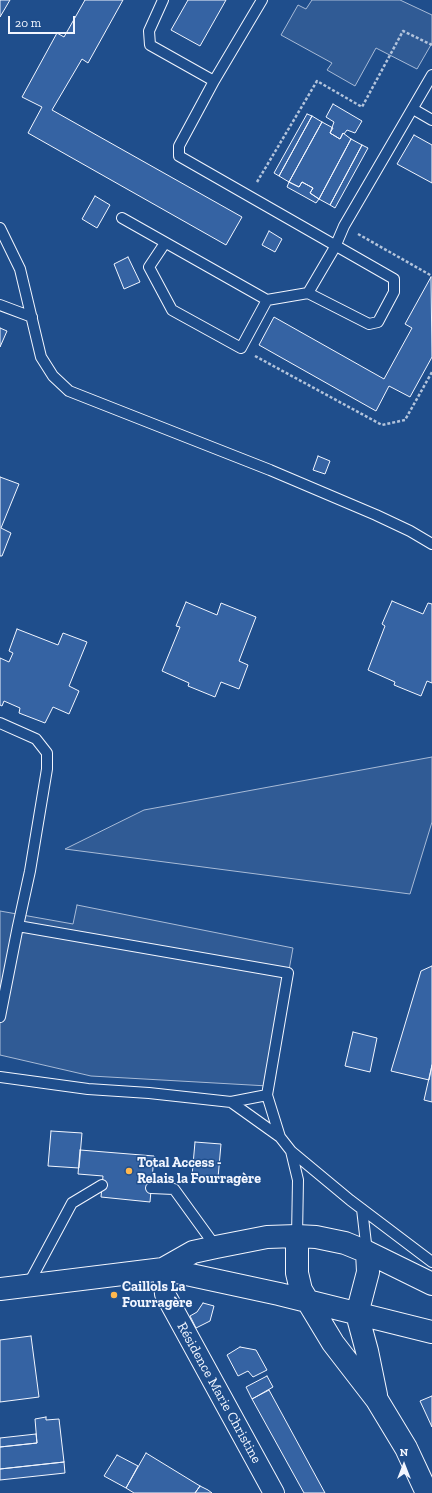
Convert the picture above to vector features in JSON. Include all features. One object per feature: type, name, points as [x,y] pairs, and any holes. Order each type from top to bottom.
[{"type":"street","points":[[297,1236],[297,1273],[301,1290],[333,1343],[377,1400],[406,1448],[427,1493]]},
{"type":"street","points":[[163,1269],[194,1252],[216,1247],[267,1237],[316,1237],[345,1243],[367,1252],[432,1284]]},
{"type":"street","points":[[367,1252],[368,1272],[357,1314],[367,1351],[377,1400]]},
{"type":"street","points":[[0,1289],[163,1269],[280,1294],[432,1332]]},
{"type":"street","name":"Résidence Marie Christine","points":[[163,1269],[165,1294],[274,1493]]},
{"type":"lane","points":[[122,218],[267,300],[308,293],[369,324],[378,322],[394,292],[394,279],[179,156],[179,146],[214,81],[262,0]]},
{"type":"lane","points":[[160,1],[149,31],[150,45],[214,81]]},
{"type":"lane","points":[[308,293],[335,246],[344,226],[432,75]]},
{"type":"lane","points":[[412,109],[432,120]]},
{"type":"lane","points":[[0,228],[20,269],[41,357],[53,376],[69,391],[263,468],[376,515],[410,531],[432,544]]},
{"type":"lane","points":[[165,243],[149,267],[172,310],[241,348],[267,300]]},
{"type":"lane","points":[[0,305],[32,317]]},
{"type":"lane","points":[[0,723],[36,739],[47,753],[47,769],[31,863],[0,1017]]},
{"type":"lane","points":[[18,926],[288,973],[267,1095],[280,1137]]},
{"type":"lane","points":[[0,1077],[88,1089],[149,1093],[231,1102],[267,1095]]},
{"type":"lane","points":[[231,1102],[280,1137],[291,1151],[350,1200],[432,1262]]},
{"type":"lane","points":[[291,1151],[298,1180],[297,1236]]},
{"type":"lane","points":[[27,1286],[72,1203],[102,1185]]},
{"type":"lane","points":[[151,1188],[174,1190],[216,1247]]},
{"type":"lane","points":[[362,1209],[367,1252]]},
{"type":"path","points":[[248,196],[317,81],[362,107],[403,31],[432,45]]},
{"type":"path","points":[[344,226],[432,276]]},
{"type":"path","points":[[241,348],[382,425],[405,420],[432,372]]},
{"type":"shaded area","points":[[312,0],[400,0],[432,15],[432,43],[417,69],[376,48],[355,86],[327,70],[332,63],[281,35],[298,5],[306,9]]},
{"type":"shaded area","points":[[432,757],[432,822],[410,894],[65,849],[144,810]]},
{"type":"shaded area","points":[[77,905],[293,948],[268,1086],[91,1076],[0,1055],[0,911],[73,924]]},
{"type":"building","points":[[0,0],[10,0],[0,17]]},
{"type":"building","points":[[85,0],[123,0],[88,63],[82,59],[52,110],[242,217],[226,245],[28,133],[42,107],[22,97],[57,33],[64,37]]},
{"type":"building","points":[[188,0],[226,0],[200,46],[171,30]]},
{"type":"building","points":[[333,104],[362,121],[355,133],[347,130],[344,134],[343,133],[340,139],[330,133],[334,122],[326,117]]},
{"type":"building","points":[[307,114],[312,116],[279,176],[274,173]]},
{"type":"building","points":[[312,116],[322,122],[289,182],[279,176]]},
{"type":"building","points":[[322,122],[333,128],[330,133],[340,139],[343,133],[351,139],[319,199],[310,193],[313,188],[302,182],[299,187],[289,182]]},
{"type":"building","points":[[414,135],[432,145],[432,183],[397,164]]},
{"type":"building","points":[[351,139],[362,145],[330,205],[319,199]]},
{"type":"building","points":[[362,145],[368,148],[335,208],[330,205]]},
{"type":"building","points":[[289,182],[299,187],[302,182],[313,188],[310,193],[319,199],[316,203],[287,187]]},
{"type":"building","points":[[95,196],[110,205],[97,228],[82,219]]},
{"type":"building","points":[[269,231],[282,239],[275,252],[262,245]]},
{"type":"building","points":[[128,257],[140,282],[124,289],[114,264]]},
{"type":"building","points":[[431,277],[432,357],[410,397],[389,386],[376,411],[259,345],[274,317],[384,379],[412,328],[405,324]]},
{"type":"building","points":[[0,328],[7,331],[0,347]]},
{"type":"building","points":[[318,456],[330,461],[325,474],[313,470]]},
{"type":"building","points":[[0,477],[19,484],[1,528],[11,533],[2,556],[0,556]]},
{"type":"building","points":[[392,601],[423,614],[428,603],[432,604],[432,683],[427,681],[421,696],[394,685],[395,682],[368,670],[385,626],[382,624]]},
{"type":"building","points":[[186,602],[217,615],[221,603],[256,617],[239,661],[248,665],[239,689],[221,682],[215,697],[188,686],[189,683],[162,671],[180,627],[176,626]]},
{"type":"building","points":[[17,629],[58,645],[63,633],[87,642],[69,686],[79,691],[69,714],[53,707],[45,723],[19,713],[20,708],[4,701],[2,706],[0,705],[0,658],[9,662],[13,653],[9,651]]},
{"type":"building","points":[[432,966],[432,1065],[429,1080],[391,1071],[421,971]]},
{"type":"building","points":[[353,1032],[377,1038],[370,1072],[345,1066]]},
{"type":"building","points":[[432,1065],[432,1102],[424,1100]]},
{"type":"building","points":[[51,1131],[82,1133],[79,1168],[48,1166]]},
{"type":"building","points":[[195,1142],[221,1144],[218,1178],[192,1176]]},
{"type":"building","points":[[80,1150],[154,1156],[150,1202],[101,1197],[103,1176],[78,1174]]},
{"type":"building","points":[[203,1303],[214,1306],[210,1321],[196,1328],[190,1316],[197,1312]]},
{"type":"building","points":[[31,1336],[39,1397],[0,1402],[0,1340]]},
{"type":"building","points":[[240,1347],[256,1350],[267,1370],[253,1377],[248,1371],[238,1376],[227,1355]]},
{"type":"building","points":[[267,1376],[273,1387],[252,1399],[246,1387]]},
{"type":"building","points":[[269,1390],[325,1493],[304,1493],[252,1399]]},
{"type":"building","points":[[432,1396],[432,1427],[420,1401]]},
{"type":"building","points":[[46,1417],[46,1420],[59,1419],[64,1462],[0,1469],[0,1447],[37,1443],[35,1419]]},
{"type":"building","points":[[36,1434],[37,1443],[0,1447],[0,1438]]},
{"type":"building","points":[[146,1453],[200,1486],[195,1493],[134,1493],[126,1488]]},
{"type":"building","points":[[117,1455],[138,1466],[126,1488],[104,1476]]},
{"type":"building","points":[[64,1462],[65,1473],[0,1480],[0,1469]]},
{"type":"building","points":[[200,1486],[208,1490],[212,1493],[195,1493]]},
{"type":"place","name":"Total Access - Relais la Fourragère","points":[[129,1171]]},
{"type":"place","name":"Caillols La Fourragère","points":[[114,1295]]}]
